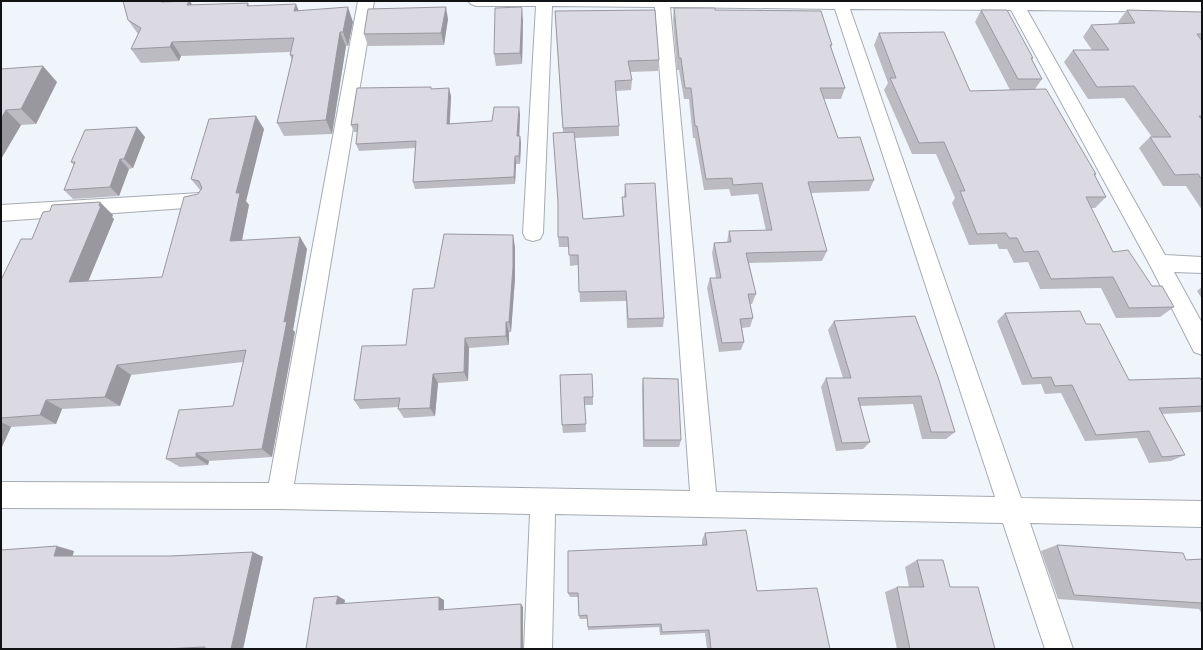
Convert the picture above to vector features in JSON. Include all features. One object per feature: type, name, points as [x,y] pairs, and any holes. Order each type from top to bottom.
[{"type":"street","points":[[279,496],[366,1]]},
{"type":"street","points":[[476,1],[662,3],[1015,3],[1202,7]]},
{"type":"street","points":[[533,233],[544,1]]},
{"type":"street","points":[[662,3],[704,505]]},
{"type":"street","points":[[840,3],[1059,649]]},
{"type":"street","points":[[1015,3],[1159,263],[1202,345]]},
{"type":"street","points":[[1,213],[200,200]]},
{"type":"street","points":[[1159,263],[1202,265]]},
{"type":"street","points":[[1,495],[279,496],[1202,514]]},
{"type":"street","points":[[538,649],[543,502]]},
{"type":"building","points":[[123,1],[189,1],[187,5],[248,3],[247,6],[296,4],[294,11],[348,7],[343,32],[340,32],[326,120],[277,123],[293,55],[290,55],[294,38],[172,42],[170,47],[131,49],[141,28],[128,20]]},
{"type":"building","points":[[446,7],[441,33],[364,34],[368,9]]},
{"type":"building","points":[[521,7],[520,53],[494,54],[495,8]]},
{"type":"building","points":[[674,8],[821,11],[832,45],[830,45],[845,88],[820,88],[838,138],[860,137],[874,180],[808,182],[827,251],[746,253],[756,294],[748,294],[753,318],[740,319],[744,342],[722,343],[710,278],[721,278],[714,243],[731,242],[729,231],[772,230],[762,183],[733,185],[732,178],[706,179],[697,126],[695,126],[691,88],[685,88],[681,58],[679,58]]},
{"type":"building","points":[[655,10],[659,60],[628,61],[632,80],[615,81],[619,126],[563,128],[555,11]]},
{"type":"building","points":[[981,10],[1007,10],[1033,58],[1031,58],[1042,79],[1018,79]]},
{"type":"building","points":[[1127,10],[1202,12],[1202,34],[1197,34],[1202,41],[1202,116],[1199,116],[1202,120],[1202,180],[1198,174],[1175,175],[1150,137],[1171,137],[1134,86],[1097,87],[1073,50],[1109,50],[1091,25],[1135,23]]},
{"type":"building","points":[[944,32],[970,91],[1046,89],[1096,174],[1094,174],[1106,197],[1086,197],[1113,252],[1128,250],[1152,286],[1162,286],[1174,307],[1129,308],[1113,277],[1051,279],[1038,251],[1024,252],[1017,238],[1009,238],[1006,233],[977,234],[960,191],[965,191],[944,142],[919,143],[890,78],[896,78],[879,33]]},
{"type":"building","points":[[43,66],[21,109],[6,110],[1,119],[1,69]]},
{"type":"building","points":[[431,87],[431,89],[449,88],[447,124],[492,121],[494,107],[519,107],[517,136],[520,136],[519,156],[515,156],[514,177],[413,182],[416,141],[356,144],[358,124],[351,125],[357,88]]},
{"type":"building","points":[[256,116],[236,193],[240,193],[230,241],[300,237],[284,322],[287,321],[262,449],[196,453],[196,457],[166,459],[179,410],[233,406],[246,350],[117,365],[105,397],[46,400],[40,415],[1,418],[1,280],[21,239],[32,239],[43,212],[50,211],[52,205],[100,202],[99,206],[101,206],[69,282],[162,277],[184,197],[198,194],[202,188],[199,181],[191,179],[209,119]]},
{"type":"building","points":[[137,127],[124,159],[120,159],[110,187],[64,190],[75,162],[71,162],[85,130]]},
{"type":"building","points":[[574,132],[583,219],[624,216],[622,197],[626,197],[625,184],[655,183],[664,318],[628,319],[626,291],[579,292],[578,255],[569,255],[568,237],[558,237],[558,202],[553,133]]},
{"type":"building","points":[[444,234],[513,235],[513,267],[509,322],[506,322],[506,336],[465,338],[464,372],[433,374],[430,408],[398,409],[400,398],[354,400],[362,346],[406,345],[413,289],[434,288]]},
{"type":"building","points":[[1080,311],[1086,324],[1100,324],[1129,380],[1200,378],[1202,381],[1202,406],[1159,408],[1185,455],[1162,457],[1149,431],[1096,435],[1072,385],[1055,386],[1051,377],[1032,378],[1005,313]]},
{"type":"building","points":[[915,316],[938,377],[955,432],[931,432],[921,396],[858,398],[870,442],[842,443],[826,378],[851,378],[834,321]]},
{"type":"building","points":[[592,374],[593,397],[584,397],[586,424],[562,425],[560,375]]},
{"type":"building","points":[[643,378],[678,379],[681,440],[644,440]]},
{"type":"building","points":[[746,530],[757,591],[817,588],[830,649],[711,649],[709,630],[662,632],[661,624],[588,627],[587,615],[579,616],[578,593],[568,593],[568,551],[707,545],[705,533]]},
{"type":"building","points":[[1057,545],[1183,553],[1186,560],[1202,559],[1202,603],[1074,595]]},
{"type":"building","points":[[57,546],[54,556],[171,556],[253,552],[231,649],[205,649],[205,647],[163,649],[1,649],[1,550]]},
{"type":"building","points":[[917,560],[943,560],[950,587],[978,587],[995,649],[910,649],[897,587],[924,587]]},
{"type":"building","points":[[338,596],[336,604],[439,597],[439,610],[521,604],[521,649],[306,649],[314,598]]}]
